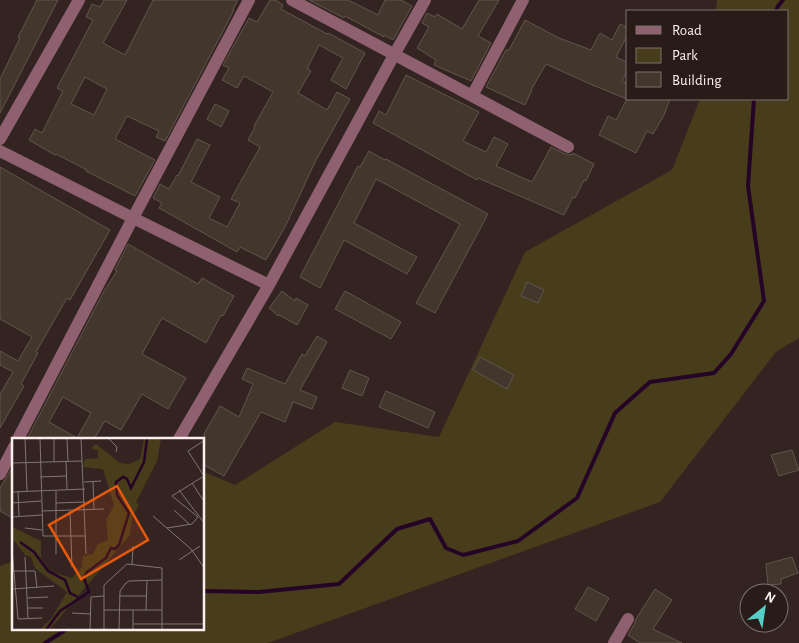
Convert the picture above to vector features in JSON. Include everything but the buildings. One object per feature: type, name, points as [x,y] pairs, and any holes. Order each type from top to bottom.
[{"type":"street","points":[[0,139],[79,0]]},
{"type":"street","points":[[19,438],[133,218],[250,0]]},
{"type":"street","points":[[292,0],[568,148]]},
{"type":"street","points":[[181,438],[269,285],[425,0]]},
{"type":"street","points":[[472,96],[523,0]]},
{"type":"street","points":[[0,151],[269,285]]},
{"type":"street","points":[[0,474],[12,451]]},
{"type":"street","points":[[614,643],[628,619]]},
{"type":"green space","points":[[717,0],[799,0],[799,338],[776,352],[660,502],[268,643],[0,643],[0,566],[12,562],[12,630],[205,630],[205,472],[235,485],[335,422],[439,437],[525,252],[672,170],[700,100],[789,100],[789,10],[716,10]]},
{"type":"waterway","points":[[776,10],[783,0]]},
{"type":"waterway","points":[[205,591],[259,592],[339,584],[397,529],[430,519],[446,548],[463,555],[518,541],[577,498],[615,413],[650,382],[714,373],[731,354],[764,301],[748,186],[754,100]]},
{"type":"waterway","points":[[45,643],[65,630]]}]
